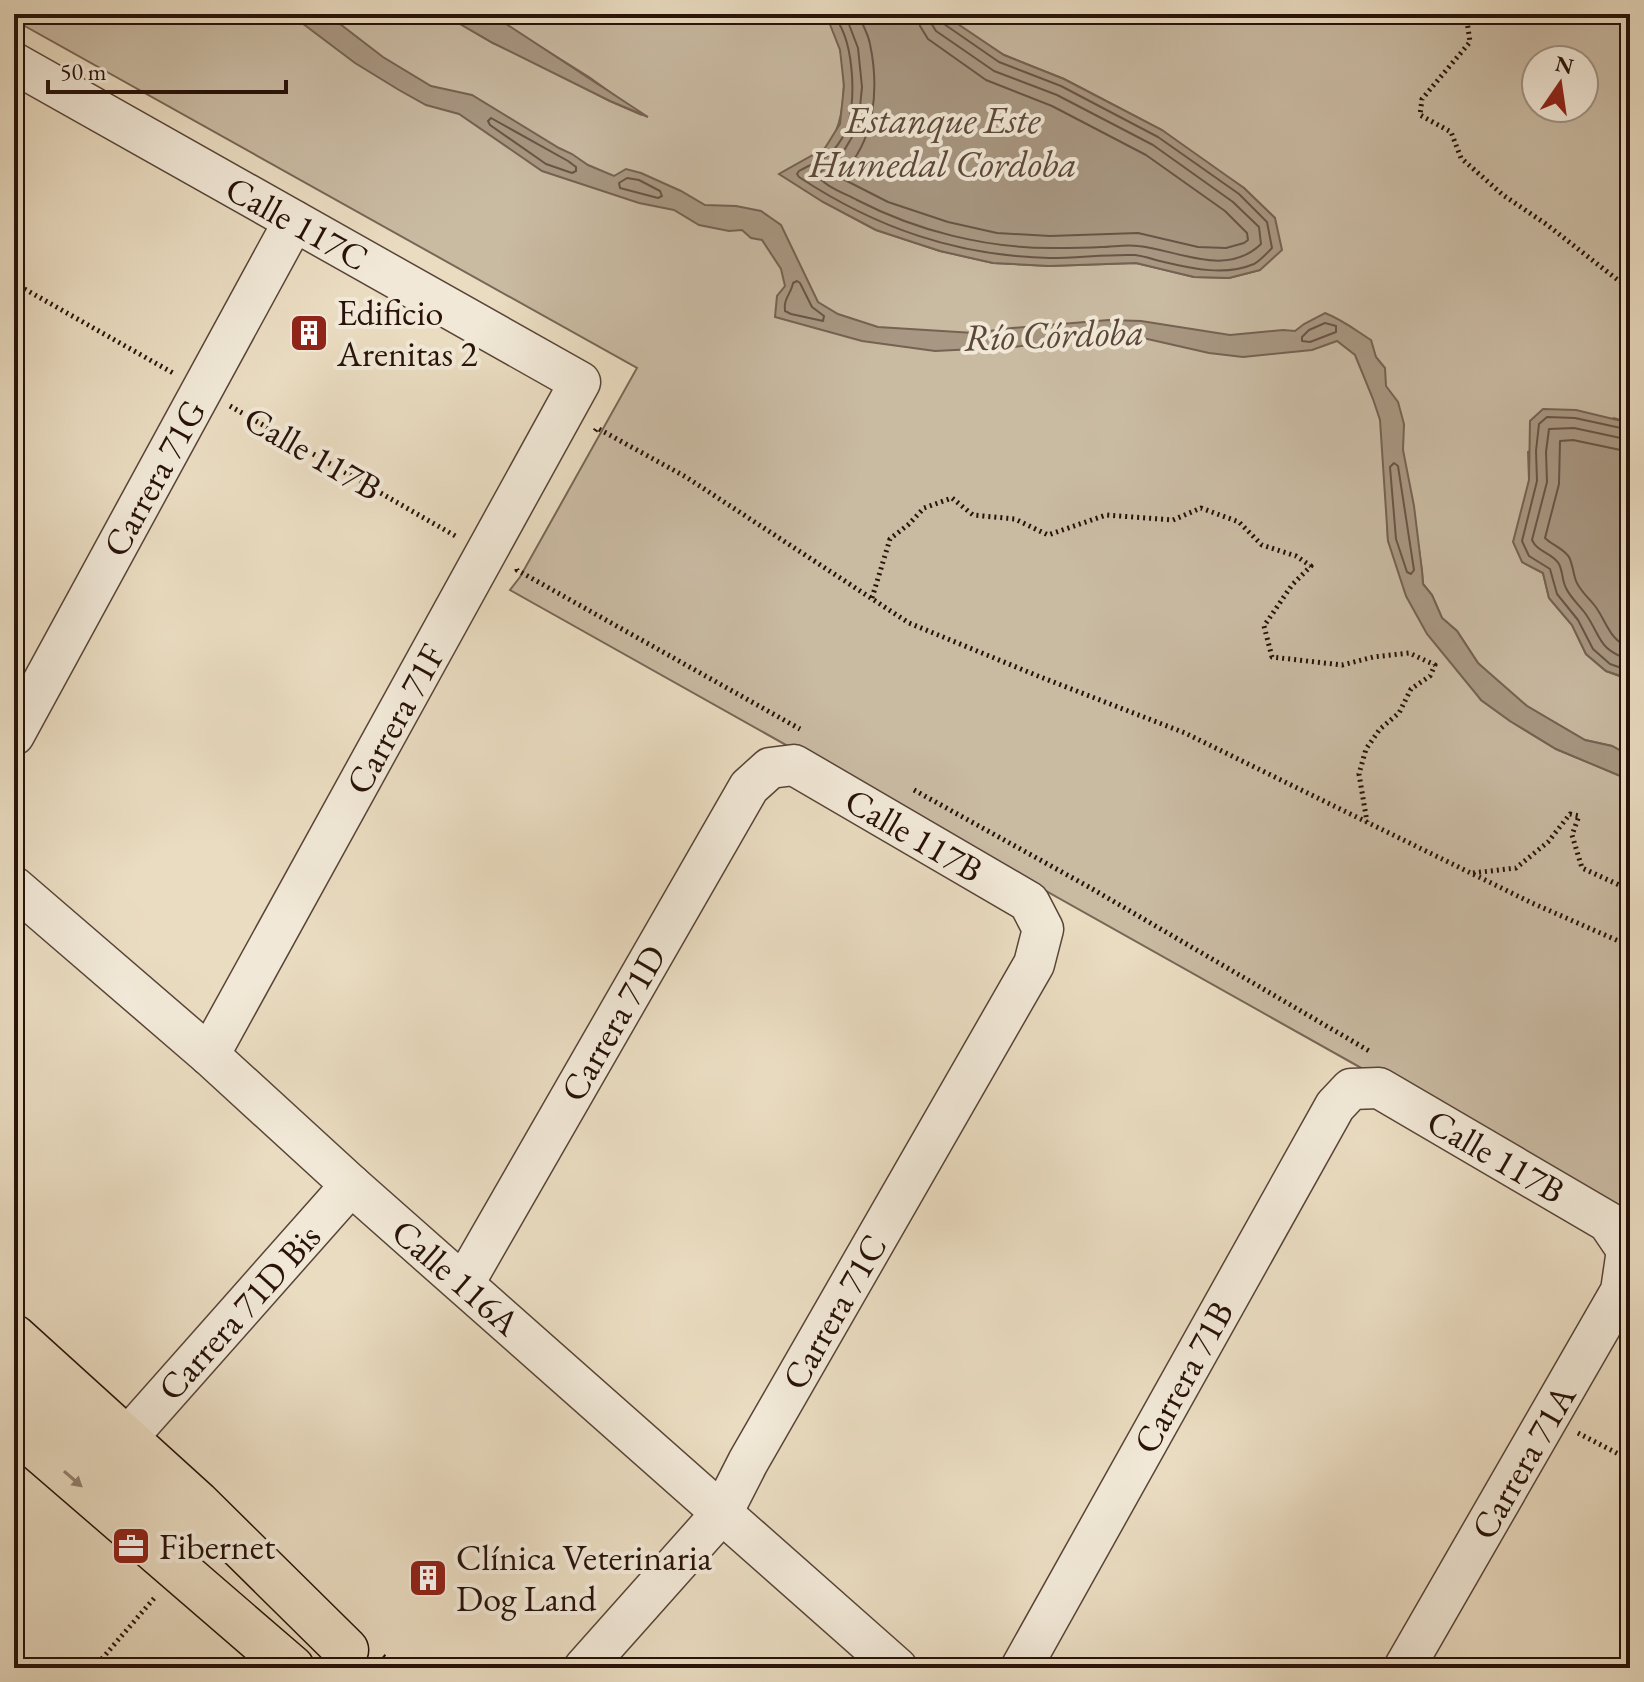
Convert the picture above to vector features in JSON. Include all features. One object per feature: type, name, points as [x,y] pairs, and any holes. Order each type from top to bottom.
[{"type":"main road","points":[[14,1337],[197,1503],[357,1659]]},
{"type":"main road","points":[[14,1376],[357,1659]]},
{"type":"main road","points":[[14,1428],[292,1668]]},
{"type":"street","name":"Calle 117C","points":[[14,63],[580,382]]},
{"type":"street","name":"Carrera 71G","points":[[14,735],[294,221]]},
{"type":"street","name":"Carrera 71F","points":[[209,1055],[505,555],[580,382]]},
{"type":"street","name":"Calle 117B","points":[[770,768],[794,765],[1029,902],[1043,929]]},
{"type":"street","name":"Carrera 71D","points":[[464,1283],[749,787],[770,768]]},
{"type":"street","name":"Calle 116A","points":[[14,887],[209,1055],[351,1185],[897,1668]]},
{"type":"street","name":"Carrera 71C","points":[[584,1668],[722,1513],[748,1462],[1034,964],[1043,929]]},
{"type":"street","name":"Calle 117B","points":[[1351,1089],[1379,1088],[1392,1095],[1608,1222],[1627,1250]]},
{"type":"street","name":"Carrera 71B","points":[[1021,1668],[1335,1106],[1351,1089]]},
{"type":"street","name":"Carrera 71D Bis","points":[[126,1439],[351,1185]]},
{"type":"street","name":"Carrera 71A","points":[[1404,1668],[1621,1291],[1627,1250]]},
{"type":"path","points":[[1466,14],[1470,42],[1422,99],[1420,115],[1451,132],[1461,158],[1503,195],[1630,287]]},
{"type":"path","points":[[1613,14],[1630,23]]},
{"type":"path","name":"Calle 117B","points":[[14,283],[202,390],[505,555]]},
{"type":"path","points":[[589,441],[597,428],[686,477],[909,623],[1185,733],[1532,903],[1630,946]]},
{"type":"path","points":[[872,598],[890,539],[924,508],[952,498],[973,515],[1015,519],[1048,535],[1106,515],[1173,520],[1201,508],[1239,522],[1262,545],[1296,556],[1311,566],[1292,585],[1264,626],[1272,657],[1342,665],[1373,657],[1409,653],[1435,665],[1430,676],[1411,689],[1399,713],[1380,729],[1366,749],[1359,774],[1367,822]]},
{"type":"path","points":[[505,555],[517,570],[805,732]]},
{"type":"path","points":[[913,789],[1075,879],[1379,1056]]},
{"type":"path","points":[[1472,873],[1516,868],[1548,842],[1570,814],[1579,816],[1572,835],[1582,868],[1630,890]]},
{"type":"path","points":[[1549,1417],[1630,1460]]},
{"type":"path","points":[[94,1668],[179,1570]]},
{"type":"shaded area","points":[[14,14],[443,14],[493,43],[642,115],[589,77],[488,14],[819,14],[829,22],[836,34],[840,50],[844,87],[839,124],[824,149],[780,174],[823,202],[876,230],[940,251],[993,263],[1049,266],[1136,263],[1194,277],[1229,278],[1260,270],[1275,218],[1244,188],[1162,130],[1064,79],[1004,55],[942,14],[1630,14],[1630,423],[1614,418],[1528,452],[1529,480],[1522,562],[1543,573],[1549,598],[1572,625],[1586,654],[1606,671],[1630,680],[1630,756],[1612,746],[1585,740],[1505,690],[1478,663],[1457,631],[1442,618],[1432,595],[1423,584],[1411,495],[1387,519],[1388,541],[1481,700],[1556,749],[1630,780],[1630,1214],[1372,1074],[510,590],[637,368],[14,20]]},
{"type":"water","name":"Río Córdoba","points":[[290,14],[327,14],[383,57],[431,86],[472,95],[588,165],[614,176],[626,169],[681,191],[705,205],[761,211],[781,225],[818,302],[838,314],[878,327],[974,333],[1109,320],[1141,321],[1230,335],[1295,331],[1325,313],[1343,322],[1371,340],[1376,357],[1385,368],[1386,386],[1398,402],[1404,424],[1403,450],[1414,506],[1423,584],[1432,595],[1442,618],[1457,631],[1478,663],[1527,706],[1585,740],[1612,746],[1630,756],[1630,780],[1556,749],[1510,721],[1481,700],[1427,634],[1406,596],[1388,541],[1380,420],[1355,355],[1337,341],[1312,350],[1243,357],[1209,353],[1143,338],[1070,339],[1015,347],[935,351],[862,341],[775,317],[777,296],[785,286],[781,269],[762,240],[751,238],[742,230],[729,231],[699,225],[674,210],[639,203],[542,171],[459,114],[426,105],[355,63]]},
{"type":"water","points":[[443,14],[491,14],[648,117],[493,43]]},
{"type":"water","name":"Estanque Este Humedal Cordoba","points":[[819,14],[943,14],[1004,55],[1064,79],[1162,130],[1244,188],[1275,218],[1282,250],[1260,270],[1229,278],[1194,277],[1136,263],[1049,266],[993,263],[940,251],[876,230],[779,174],[825,148],[840,124],[844,86],[840,50],[829,22]]},
{"type":"water","points":[[1543,409],[1576,410],[1630,423],[1630,679],[1606,671],[1586,654],[1572,625],[1549,598],[1543,573],[1522,562],[1513,542],[1529,480],[1530,421]]},
{"type":"place","name":"Edificio Arenitas 2","points":[[309,333]]},
{"type":"place","name":"Fibernet","points":[[131,1546]]},
{"type":"place","name":"Clínica Veterinaria Dog Land","points":[[428,1578]]}]
